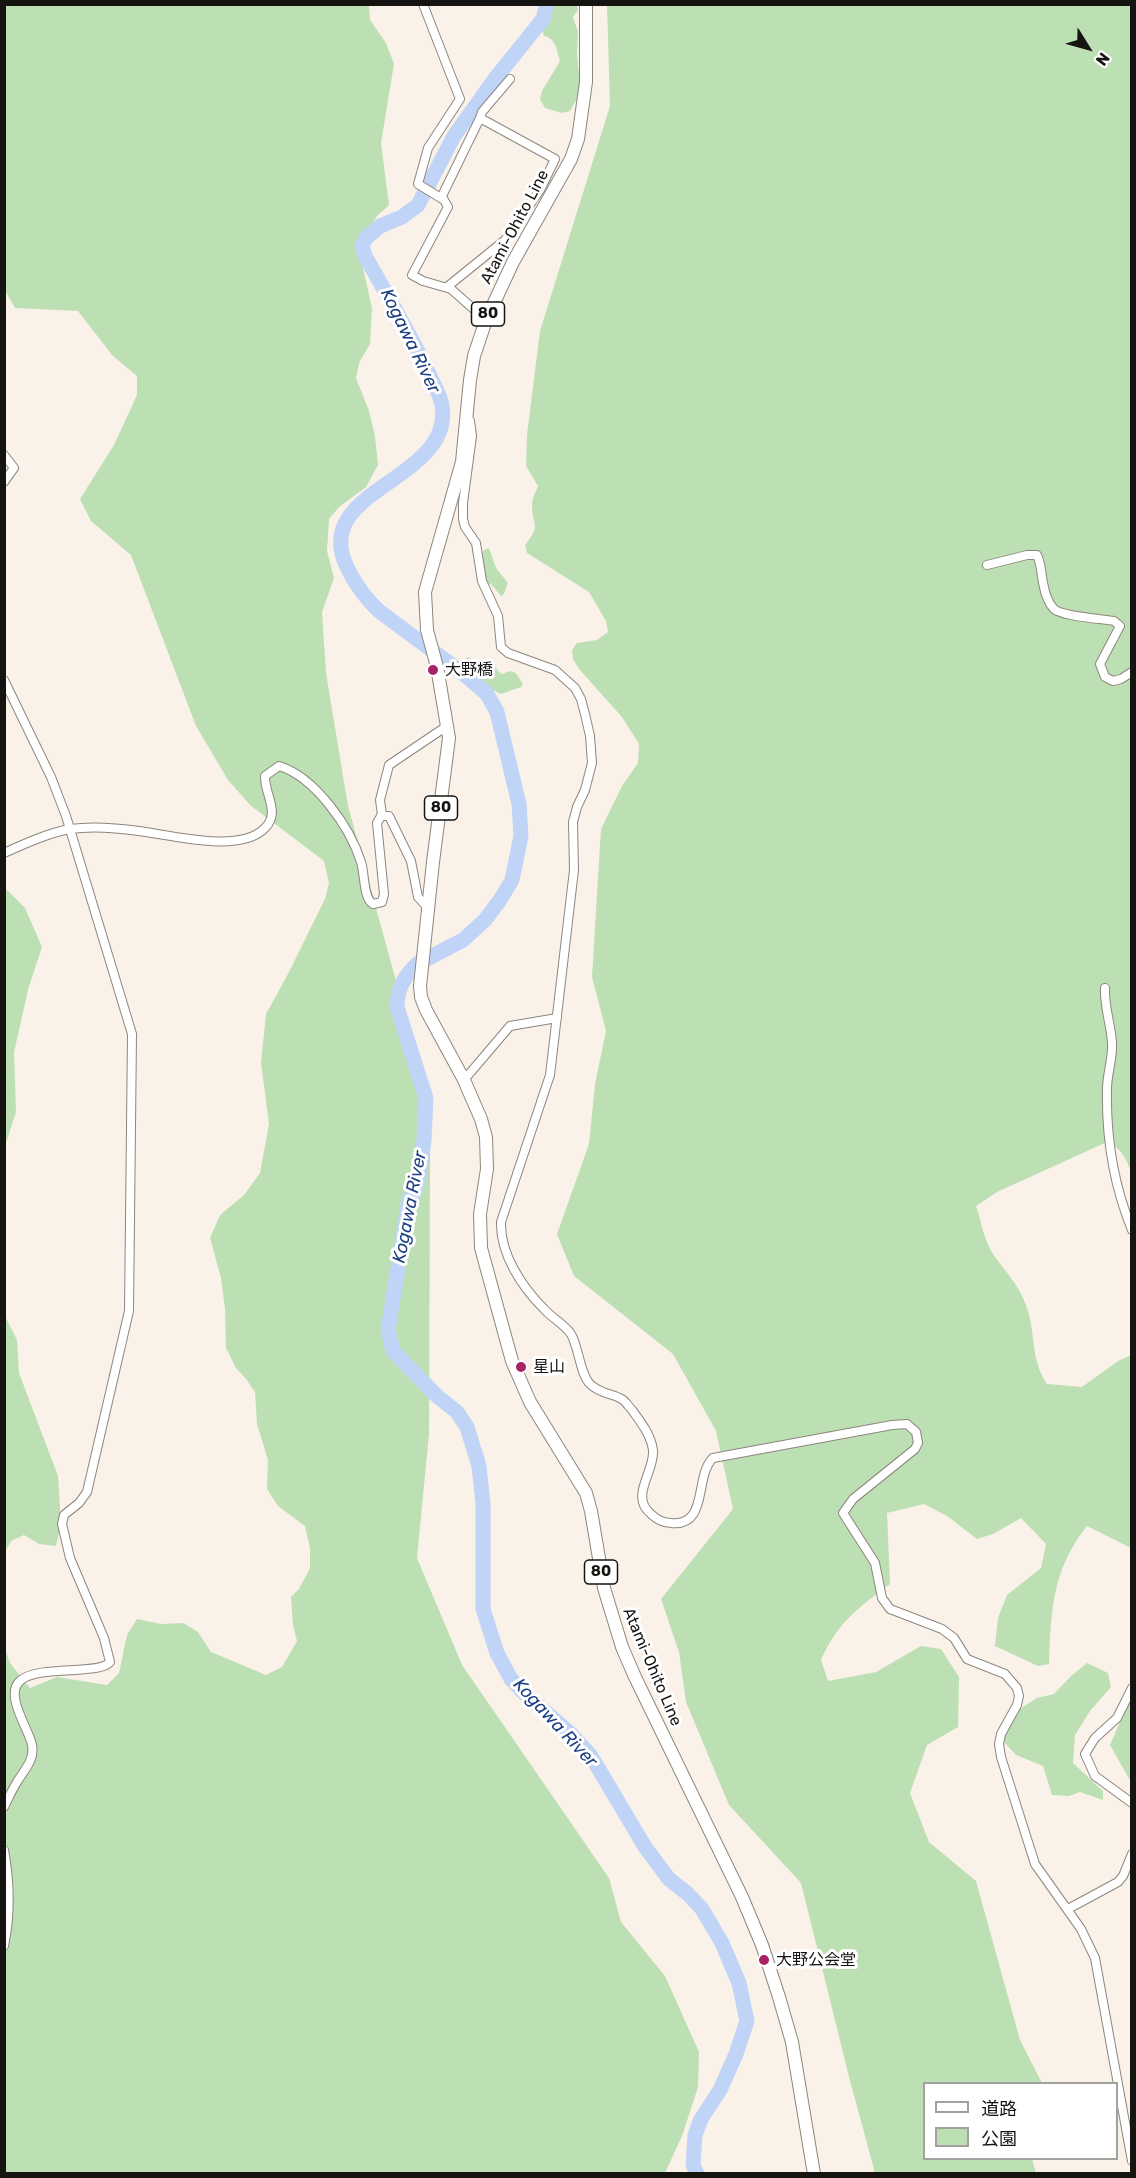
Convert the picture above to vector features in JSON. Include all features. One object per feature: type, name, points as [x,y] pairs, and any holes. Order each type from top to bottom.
[{"type":"main road","name":"Atami-Ohito Line","points":[[447,726],[437,667],[429,638],[425,592],[462,462],[474,356],[486,320],[513,261],[571,159],[578,139],[586,82],[586,4]]},
{"type":"main road","name":"80","points":[[428,908],[448,756],[447,726]]},
{"type":"main road","name":"Atami-Ohito Line","points":[[428,908],[420,986],[424,1005],[464,1080],[481,1119],[486,1137],[487,1169],[480,1214],[481,1248],[512,1361],[535,1410],[586,1493],[604,1588],[622,1647],[742,1897],[762,1945],[792,2042],[814,2174]]},
{"type":"street","points":[[423,4],[460,99],[428,148],[418,184],[439,197],[448,207],[412,275],[456,292],[486,320]]},
{"type":"street","points":[[439,197],[482,112],[510,79]]},
{"type":"street","points":[[447,287],[501,246],[540,190],[555,162],[554,157],[480,118]]},
{"type":"street","points":[[467,414],[472,436],[462,508],[463,519],[465,527],[476,543],[482,581],[498,616],[501,647],[508,653],[555,670],[568,681],[582,699],[590,736],[592,763],[573,822],[574,870],[550,1075],[502,1213],[501,1235],[516,1274],[544,1310],[569,1331],[587,1380],[602,1393],[620,1398],[625,1402],[648,1435],[652,1444],[653,1458],[644,1485],[642,1501],[654,1517],[668,1523],[685,1522],[695,1514],[708,1466],[713,1458],[892,1425],[907,1424],[912,1427],[918,1437],[915,1449],[908,1457],[853,1499],[843,1513],[875,1563],[882,1598],[890,1609],[942,1629],[954,1638],[967,1659],[1005,1674],[1017,1688],[1019,1696],[1017,1705],[1001,1734],[999,1743],[1001,1757],[1035,1864],[1081,1929],[1095,1958],[1117,2082]]},
{"type":"street","points":[[4,455],[14,468],[4,482]]},
{"type":"street","points":[[987,565],[1027,555],[1037,555],[1041,563],[1048,601],[1054,610],[1065,614],[1114,621],[1120,626],[1100,664],[1105,677],[1113,681],[1131,672]]},
{"type":"street","points":[[4,680],[51,777],[132,1034],[129,1311],[87,1492],[79,1503],[64,1515],[62,1524],[70,1558],[104,1638],[110,1662],[104,1667],[57,1671],[33,1675],[21,1680],[16,1688],[16,1703],[32,1742],[33,1752],[29,1765],[16,1783],[4,1807]]},
{"type":"street","points":[[382,815],[380,800],[389,765],[447,726]]},
{"type":"street","points":[[4,853],[69,829],[136,830],[225,842],[254,836],[266,828],[271,816],[272,803],[264,783],[265,776],[279,766],[302,777],[343,822],[361,860],[367,899],[373,904],[379,904],[383,899],[377,824],[382,815]]},
{"type":"street","points":[[382,815],[388,816],[394,825],[411,861],[418,897],[428,908]]},
{"type":"street","points":[[1105,988],[1104,1000],[1112,1044],[1107,1086],[1108,1128],[1115,1172],[1131,1230]]},
{"type":"street","points":[[464,1080],[510,1026],[556,1018]]},
{"type":"street","points":[[1131,1688],[1117,1718],[1095,1738],[1085,1754],[1095,1776],[1131,1803]]},
{"type":"street","points":[[4,1850],[10,1903],[4,1946]]},
{"type":"street","points":[[1068,1909],[1118,1882],[1123,1876],[1131,1854]]},
{"type":"street","points":[[1118,2088],[1131,2161]]},
{"type":"green space","points":[[5,5],[369,5],[370,20],[386,43],[394,64],[381,143],[389,205],[377,216],[358,246],[372,308],[370,344],[359,363],[356,378],[369,411],[375,436],[378,465],[366,487],[339,507],[329,519],[327,551],[334,578],[322,612],[326,673],[348,806],[398,988],[421,1082],[430,1156],[429,1434],[417,1558],[462,1665],[609,1878],[621,1922],[665,1976],[699,2052],[698,2087],[682,2136],[665,2173],[5,2173],[4,1646],[10,1663],[30,1688],[57,1677],[107,1685],[119,1673],[127,1635],[137,1619],[161,1624],[183,1623],[198,1632],[211,1652],[266,1675],[282,1667],[297,1641],[293,1625],[291,1597],[299,1589],[310,1568],[310,1548],[305,1526],[278,1506],[267,1489],[268,1460],[257,1424],[255,1392],[236,1368],[226,1348],[221,1278],[210,1238],[220,1215],[244,1195],[260,1173],[269,1124],[261,1063],[266,1014],[325,899],[329,883],[324,861],[250,805],[228,780],[196,726],[131,555],[91,521],[80,499],[114,445],[137,395],[137,376],[112,355],[78,311],[15,308],[6,292],[4,277]]},
{"type":"green space","points":[[550,5],[577,5],[578,10],[573,17],[578,32],[577,54],[580,84],[577,99],[570,111],[562,113],[545,108],[540,99],[542,91],[560,61],[554,42],[544,36],[542,29]]},
{"type":"green space","points":[[607,5],[1131,5],[1131,1172],[1122,1154],[1107,1142],[997,1192],[976,1206],[990,1249],[1024,1300],[1030,1318],[1038,1365],[1047,1384],[1082,1387],[1118,1361],[1131,1355],[1131,1548],[1087,1526],[1075,1542],[1060,1575],[1053,1608],[1049,1664],[1038,1666],[995,1646],[998,1618],[1007,1595],[1041,1568],[1046,1544],[1021,1518],[993,1534],[977,1539],[947,1516],[924,1504],[887,1513],[890,1584],[850,1617],[834,1636],[821,1660],[828,1681],[876,1672],[921,1646],[941,1649],[959,1677],[958,1727],[927,1745],[910,1793],[929,1842],[976,1881],[1020,2040],[1041,2082],[923,2082],[923,2160],[1032,2160],[1036,2173],[875,2173],[801,1883],[729,1805],[686,1702],[679,1652],[661,1599],[733,1509],[716,1431],[673,1354],[574,1276],[557,1234],[589,1144],[595,1084],[606,1031],[592,977],[601,829],[622,786],[638,763],[639,744],[622,717],[579,669],[573,659],[572,650],[577,643],[597,640],[608,632],[606,621],[589,592],[527,553],[525,545],[535,529],[532,503],[538,486],[526,466],[527,435],[540,331],[610,106]]},
{"type":"green space","points":[[489,548],[496,568],[508,583],[501,596],[491,584],[486,583],[481,556],[484,550]]},
{"type":"green space","points":[[468,657],[495,663],[497,670],[502,674],[510,671],[516,673],[523,684],[521,687],[501,694],[490,691],[460,667],[461,662]]},
{"type":"green space","points":[[5,888],[25,908],[42,947],[29,986],[14,1052],[16,1112],[5,1146]]},
{"type":"green space","points":[[4,1314],[17,1340],[19,1373],[58,1476],[61,1524],[56,1546],[39,1544],[24,1535],[11,1541],[5,1552]]},
{"type":"green space","points":[[1087,1663],[1108,1673],[1111,1687],[1090,1711],[1075,1735],[1073,1763],[1103,1791],[1103,1800],[1080,1792],[1069,1796],[1052,1795],[1043,1766],[1016,1755],[1002,1740],[1013,1713],[1037,1698],[1054,1694]]},
{"type":"green space","points":[[1131,1697],[1131,1782],[1110,1745]]},
{"type":"waterway","name":"Kogawa River","points":[[547,4],[543,19],[494,80],[454,136],[418,205],[402,217],[380,226],[366,238],[362,246],[365,256],[423,361],[439,394],[442,406],[440,432],[426,452],[362,503],[346,521],[341,543],[352,577],[374,606],[487,694],[497,712],[519,804],[521,836],[512,880],[485,920],[463,940],[417,964],[408,973],[398,994],[397,1007],[426,1098],[419,1179],[415,1192],[409,1199],[388,1330],[393,1351],[437,1396],[457,1412],[467,1427],[479,1466],[483,1503],[483,1609],[497,1653],[511,1679],[572,1735],[591,1756],[645,1847],[669,1879],[702,1909],[722,1943],[739,1983],[747,2021],[720,2090],[701,2119],[695,2135],[693,2165],[697,2174]]},
{"type":"place","name":"大野橋","points":[[433,670]]},
{"type":"place","name":"星山","points":[[521,1367]]},
{"type":"place","name":"大野公会堂","points":[[764,1960]]}]
